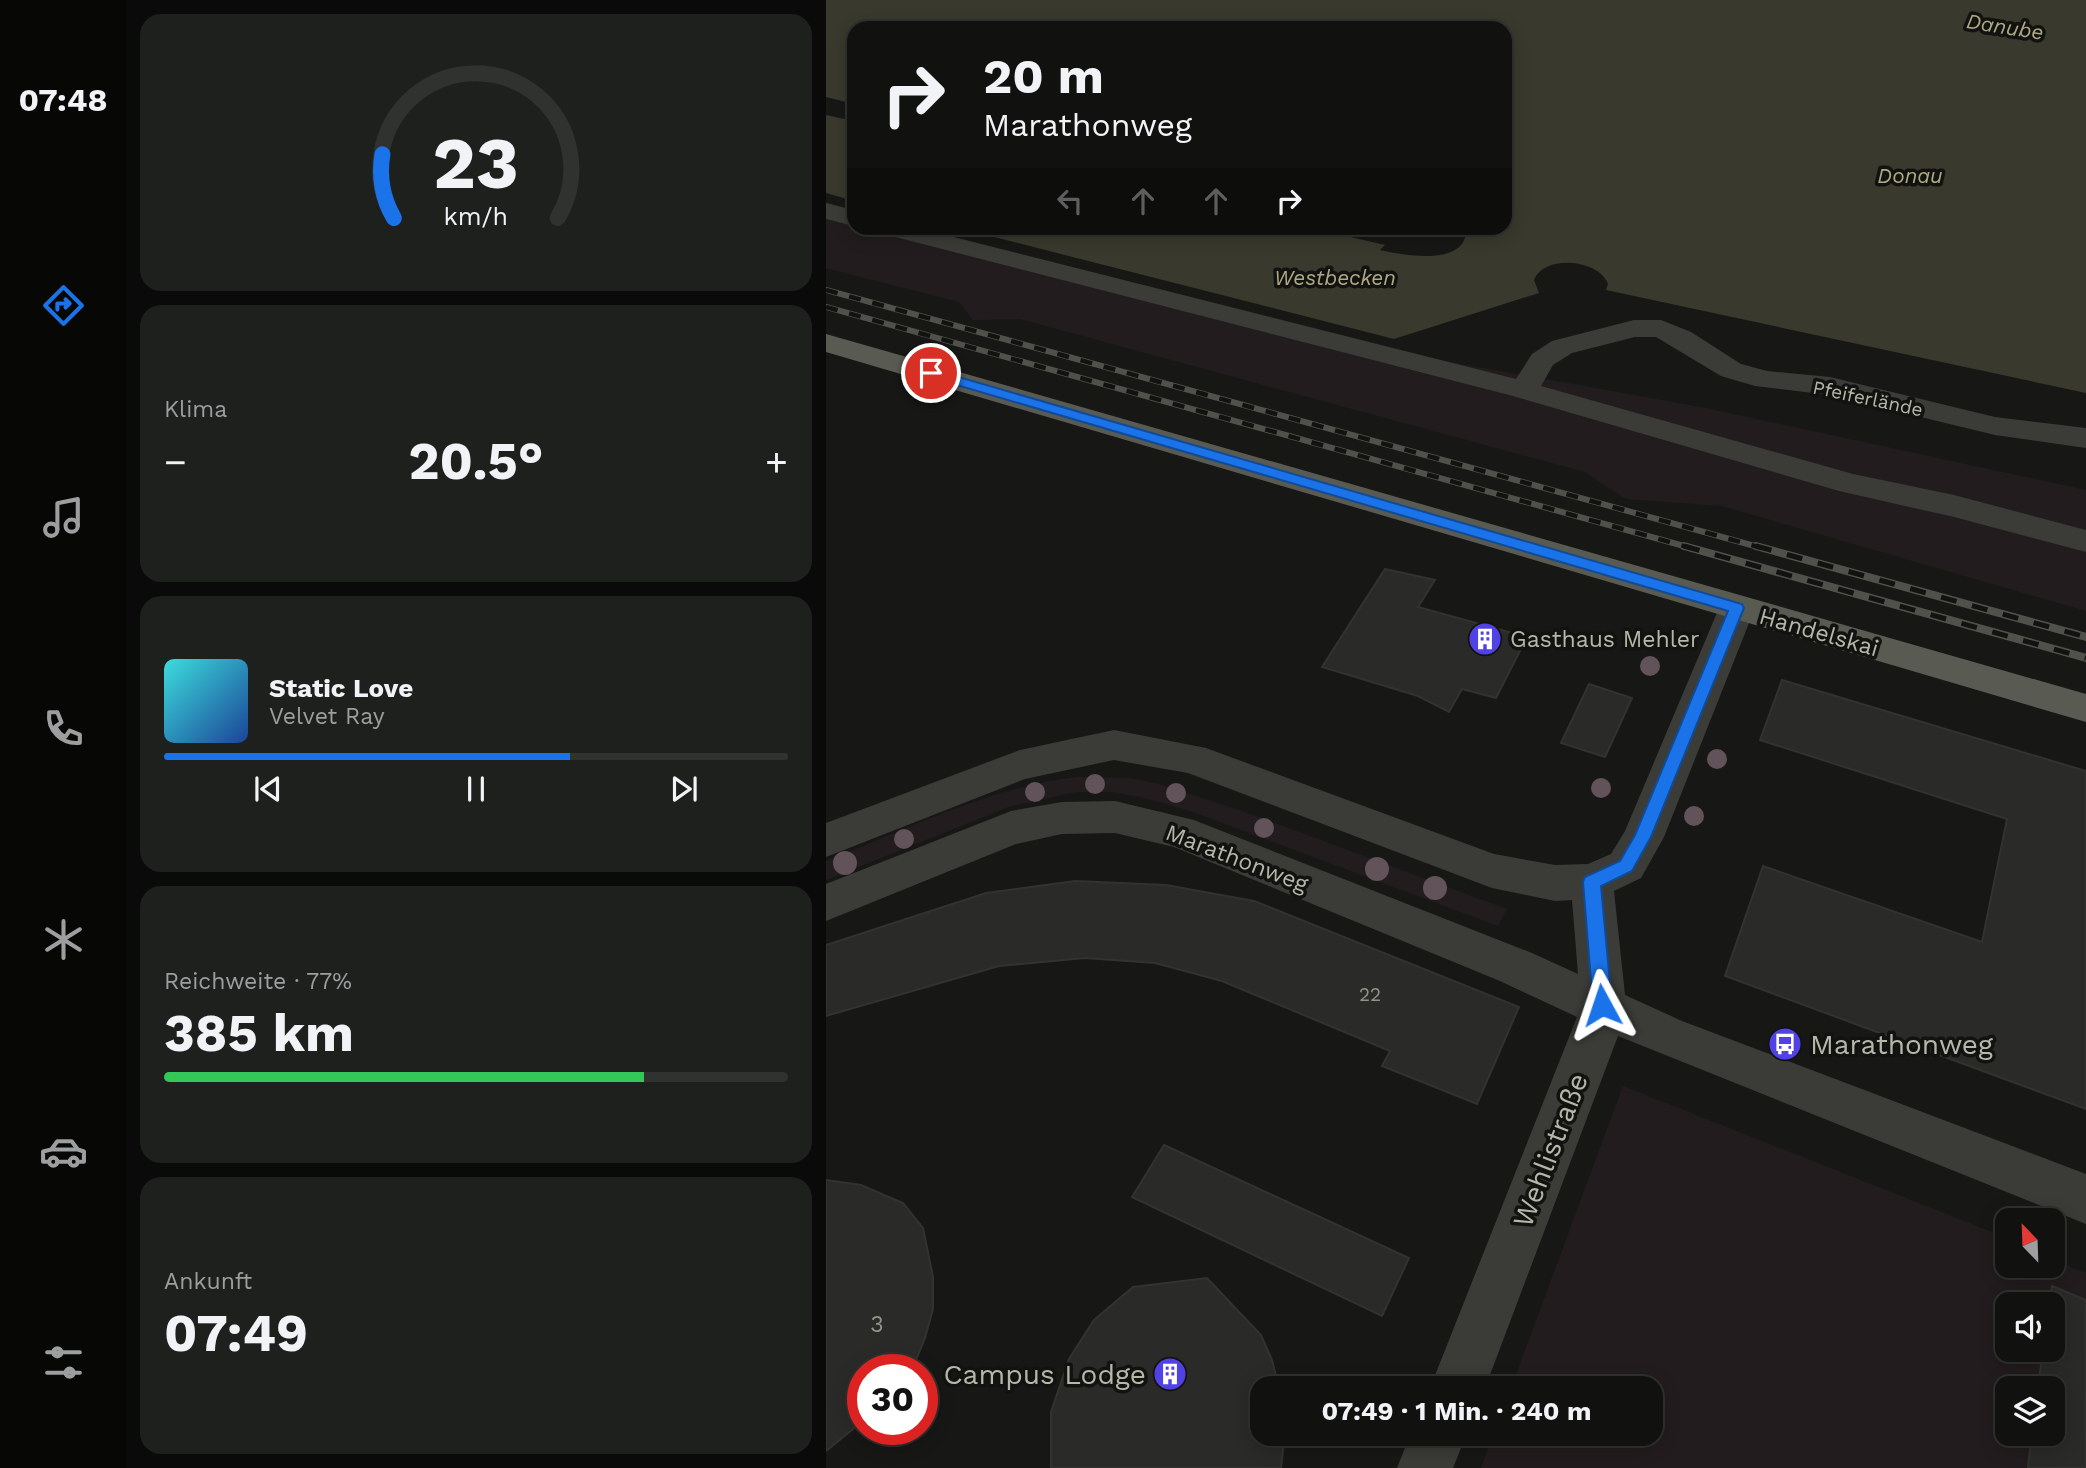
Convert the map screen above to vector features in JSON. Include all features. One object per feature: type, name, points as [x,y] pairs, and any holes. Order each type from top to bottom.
[{"type":"main road","name":"Handelskai","points":[[826,342],[2086,708]]},
{"type":"street","points":[[826,211],[847,216]]},
{"type":"street","points":[[917,235],[1524,390],[1850,484],[1940,503],[2086,541]]},
{"type":"street","name":"Pfeiferlände","points":[[1524,390],[1542,360],[1562,347],[1633,328],[1661,329],[1681,338],[1731,370],[1765,380],[1830,386],[1995,426],[2086,438]]},
{"type":"street","points":[[826,840],[1020,765],[1114,746],[1200,749],[1492,871],[1555,883],[1592,882],[1626,866],[1643,837],[1737,608]]},
{"type":"street","name":"Marathonweg","points":[[826,903],[1011,828],[1062,818],[1115,817],[1180,832],[1602,1005]]},
{"type":"street","points":[[1592,882],[1602,1005],[1666,1036],[2086,1199]]},
{"type":"street","name":"Wehlistraße","points":[[1462,1376],[1592,1045],[1602,1005]]},
{"type":"street","points":[[1425,1468],[1434,1446]]},
{"type":"shaded area","points":[[826,205],[847,211],[847,235],[939,235],[1394,352],[1701,407],[2086,490],[2086,611],[1722,506],[1626,499],[1585,472],[1020,319],[973,320],[959,302],[826,268]]},
{"type":"shaded area","points":[[1078,777],[1129,778],[1159,784],[1242,811],[1507,909],[1498,926],[1190,811],[1145,798],[1111,792],[1076,792],[1011,806],[826,880],[826,861],[981,800],[1045,782]]},
{"type":"shaded area","points":[[1623,1086],[1995,1233],[1995,1278],[2065,1278],[2065,1265],[2086,1273],[2086,1468],[1481,1468],[1489,1446],[1663,1446],[1663,1376],[1515,1376]]},
{"type":"water","name":"Donau","points":[[826,0],[2086,0],[2086,393],[1606,290],[1608,284],[1594,269],[1571,263],[1559,263],[1540,272],[1534,280],[1539,293],[1394,339],[986,235],[1342,235],[1385,245],[1380,250],[1431,256],[1455,250],[1463,242],[1465,235],[1512,235],[1512,21],[847,21],[847,102],[826,97]]},
{"type":"water","points":[[826,115],[847,120],[847,199],[826,193]]},
{"type":"building","name":"Gasthaus Mehler","points":[[1385,569],[1435,580],[1418,607],[1527,637],[1496,698],[1462,689],[1449,712],[1418,696],[1322,667]]},
{"type":"building","points":[[1782,680],[2086,771],[2086,1109],[1725,976],[1763,866],[1982,942],[2007,819],[1760,740]]},
{"type":"building","points":[[1589,684],[1632,698],[1605,757],[1561,743]]},
{"type":"building","points":[[1075,881],[1166,885],[1254,901],[1519,1007],[1477,1104],[1382,1066],[1390,1051],[1222,981],[1155,963],[1085,958],[999,966],[826,1016],[826,945],[986,893]]},
{"type":"building","points":[[1164,1145],[1409,1258],[1382,1316],[1132,1197]]},
{"type":"building","name":"Campus Lodge","points":[[826,1180],[861,1185],[903,1203],[923,1228],[933,1277],[933,1309],[918,1354],[847,1354],[847,1434],[826,1451]]},
{"type":"building","name":"Campus Lodge","points":[[1207,1278],[1261,1335],[1276,1376],[1250,1376],[1250,1446],[1284,1446],[1281,1468],[1051,1468],[1051,1412],[1069,1359],[1094,1320],[1133,1287]]},
{"type":"building","points":[[2052,1286],[2086,1300],[2086,1468],[2028,1468],[2031,1446],[2065,1446],[2065,1376],[2040,1376],[2041,1362],[2065,1362],[2065,1292],[2051,1292]]},
{"type":"railway","points":[[826,290],[1762,548]]},
{"type":"railway","points":[[826,307],[1691,548]]},
{"type":"railway","points":[[1684,546],[2086,658]]},
{"type":"railway","points":[[1756,546],[2086,637]]},
{"type":"place","name":"Gasthaus Mehler","points":[[1485,639]]},
{"type":"place","name":"Marathonweg","points":[[1785,1044]]},
{"type":"place","name":"Campus Lodge","points":[[1170,1374]]},
{"type":"route","points":[[931,373],[1737,608],[1643,837],[1626,866],[1592,882],[1602,1005]]},
{"type":"water label","name":"Danube","points":[[2005,27]]},
{"type":"water label","name":"Westbecken","points":[[1335,278]]}]
